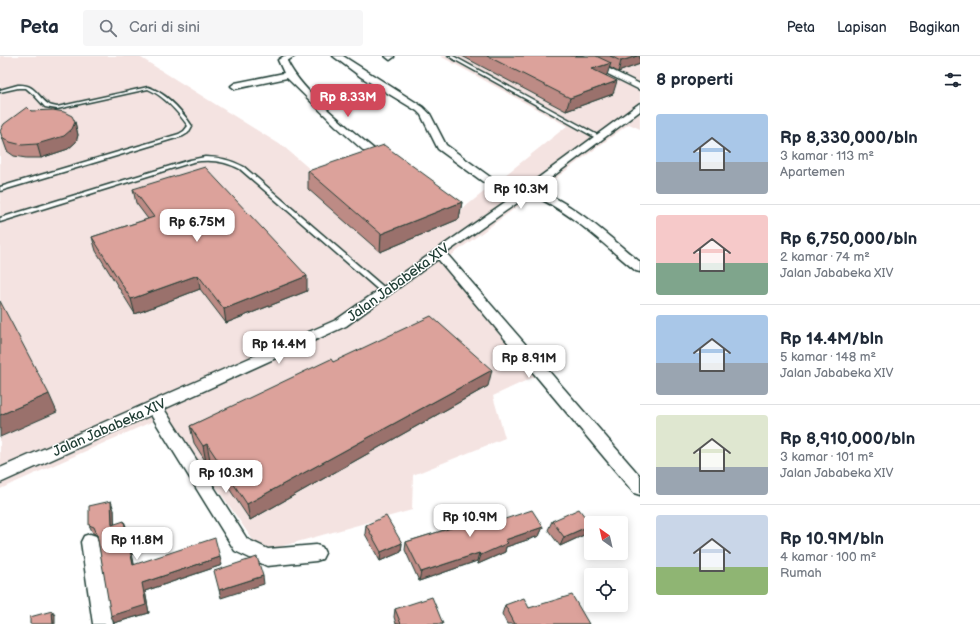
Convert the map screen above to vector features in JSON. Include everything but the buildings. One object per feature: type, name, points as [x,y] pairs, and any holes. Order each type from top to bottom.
[{"type":"street","points":[[337,56],[364,75],[420,109],[425,114],[442,147],[515,200]]},
{"type":"street","points":[[576,56],[640,87]]},
{"type":"street","points":[[285,57],[289,75],[339,124],[376,156]]},
{"type":"street","points":[[235,86],[289,75]]},
{"type":"street","name":"Jalan Jababeka XIV","points":[[0,476],[342,323],[439,252],[529,190],[640,106]]},
{"type":"street","points":[[529,190],[551,199],[572,212],[640,268]]},
{"type":"street","points":[[439,252],[640,488]]},
{"type":"street","points":[[154,407],[241,545],[268,558],[316,553]]},
{"type":"street","points":[[90,542],[103,624]]},
{"type":"lane","points":[[450,56],[598,137]]},
{"type":"lane","points":[[0,91],[17,86],[30,88],[34,90],[47,106],[57,108],[148,88],[154,89],[190,126],[186,132],[181,135],[0,189]]},
{"type":"lane","points":[[0,220],[192,161],[221,159],[234,163],[242,168],[385,292]]},
{"type":"shaded area","points":[[0,56],[138,56],[284,147],[318,176],[456,214],[567,126],[440,56],[640,56],[640,129],[629,124],[441,263],[538,375],[493,396],[505,438],[413,475],[412,510],[261,552],[167,415],[0,489]]}]
